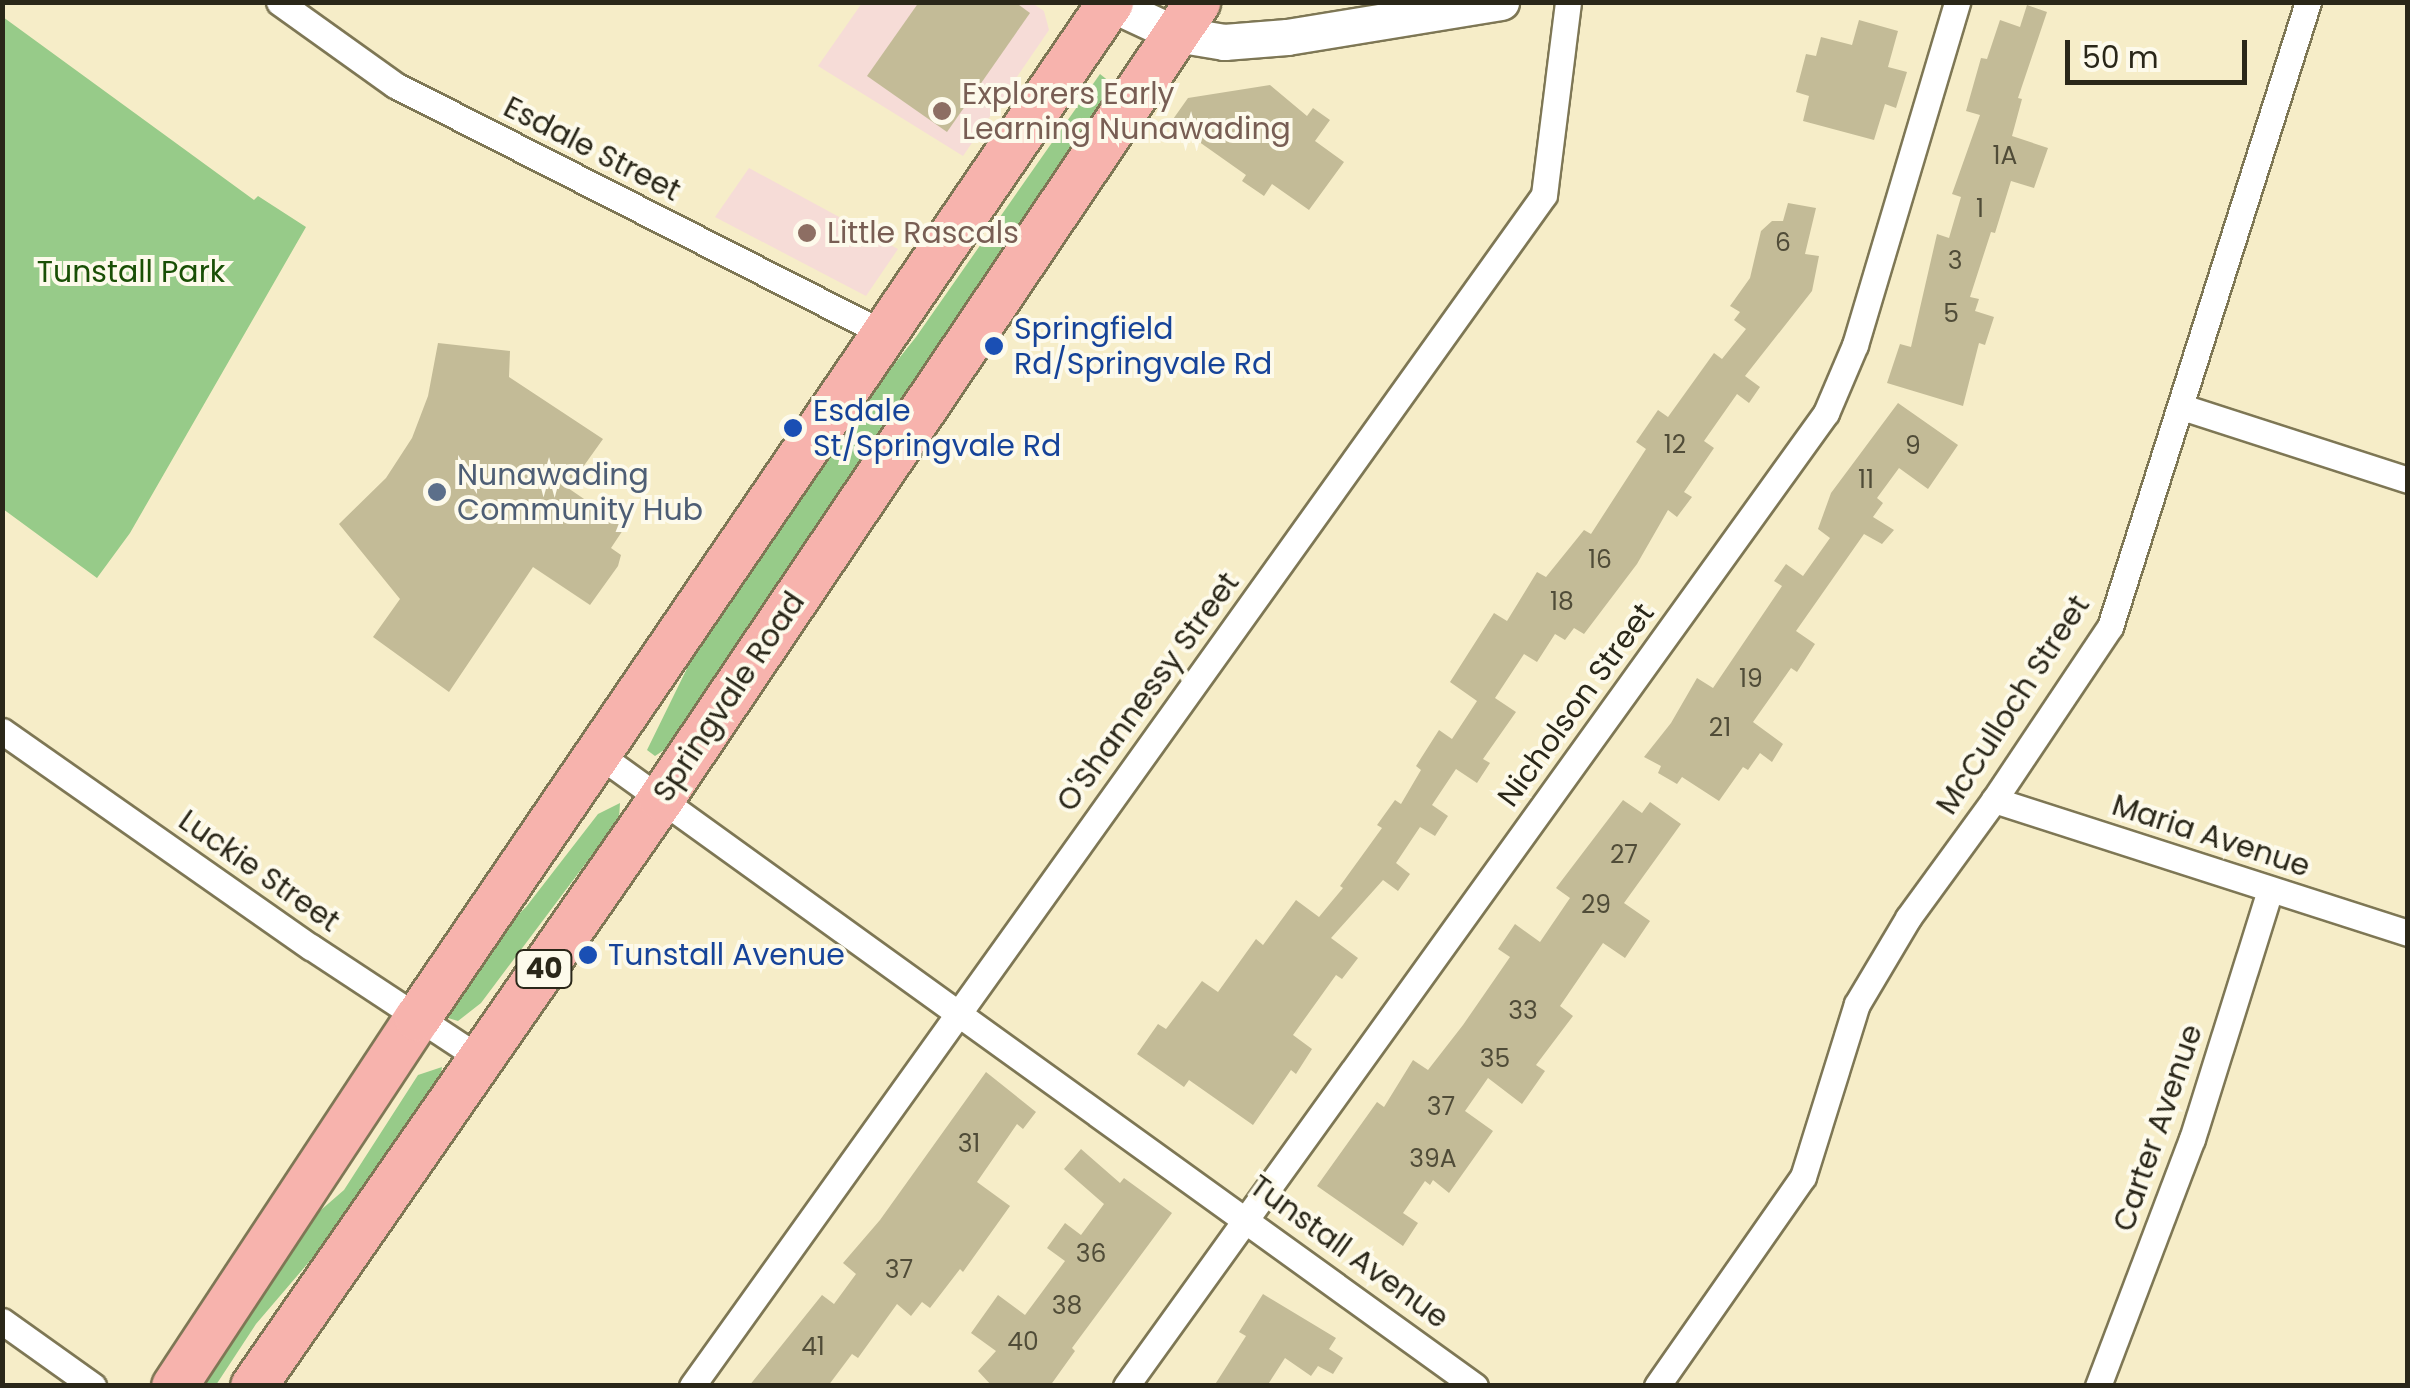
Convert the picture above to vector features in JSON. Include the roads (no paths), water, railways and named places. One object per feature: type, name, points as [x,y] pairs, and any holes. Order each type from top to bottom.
[{"type":"highway","name":"40","points":[[174,1386],[417,1018],[1109,3]]},
{"type":"highway","name":"Springvale Road","points":[[253,1386],[661,798],[1186,18]]},
{"type":"main road","points":[[1109,3],[1186,18],[1224,42],[1287,36],[1501,2]]},
{"type":"street","name":"Esdale Street","points":[[279,2],[396,85],[886,335]]},
{"type":"street","name":"O'Shannessy Street","points":[[692,1386],[1544,194],[1568,2]]},
{"type":"street","name":"Nicholson Street","points":[[1126,1386],[1826,413],[1855,344],[1957,2]]},
{"type":"street","name":"McCulloch Street","points":[[1657,1386],[1803,1178],[1858,1004],[1908,918],[1994,800],[2110,627],[2308,2]]},
{"type":"street","points":[[2182,407],[2408,480]]},
{"type":"street","name":"Luckie Street","points":[[2,730],[481,1059]]},
{"type":"street","name":"Tunstall Avenue","points":[[598,754],[1247,1217],[1475,1386]]},
{"type":"street","name":"Maria Avenue","points":[[1994,800],[2408,933]]},
{"type":"street","name":"Carter Avenue","points":[[2098,1386],[2192,1139],[2270,890]]},
{"type":"street","points":[[2,1321],[93,1386]]},
{"type":"place","name":"Explorers Early Learning Nunawading","points":[[942,111]]},
{"type":"place","name":"Little Rascals","points":[[807,233]]},
{"type":"place","name":"Springfield Rd/Springvale Rd","points":[[994,346]]},
{"type":"place","name":"Esdale St/Springvale Rd","points":[[793,428]]},
{"type":"place","name":"Nunawading Community Hub","points":[[437,492]]},
{"type":"place","name":"Tunstall Avenue","points":[[588,955]]},
{"type":"park label","name":"Tunstall Park","points":[[131,272]]}]
